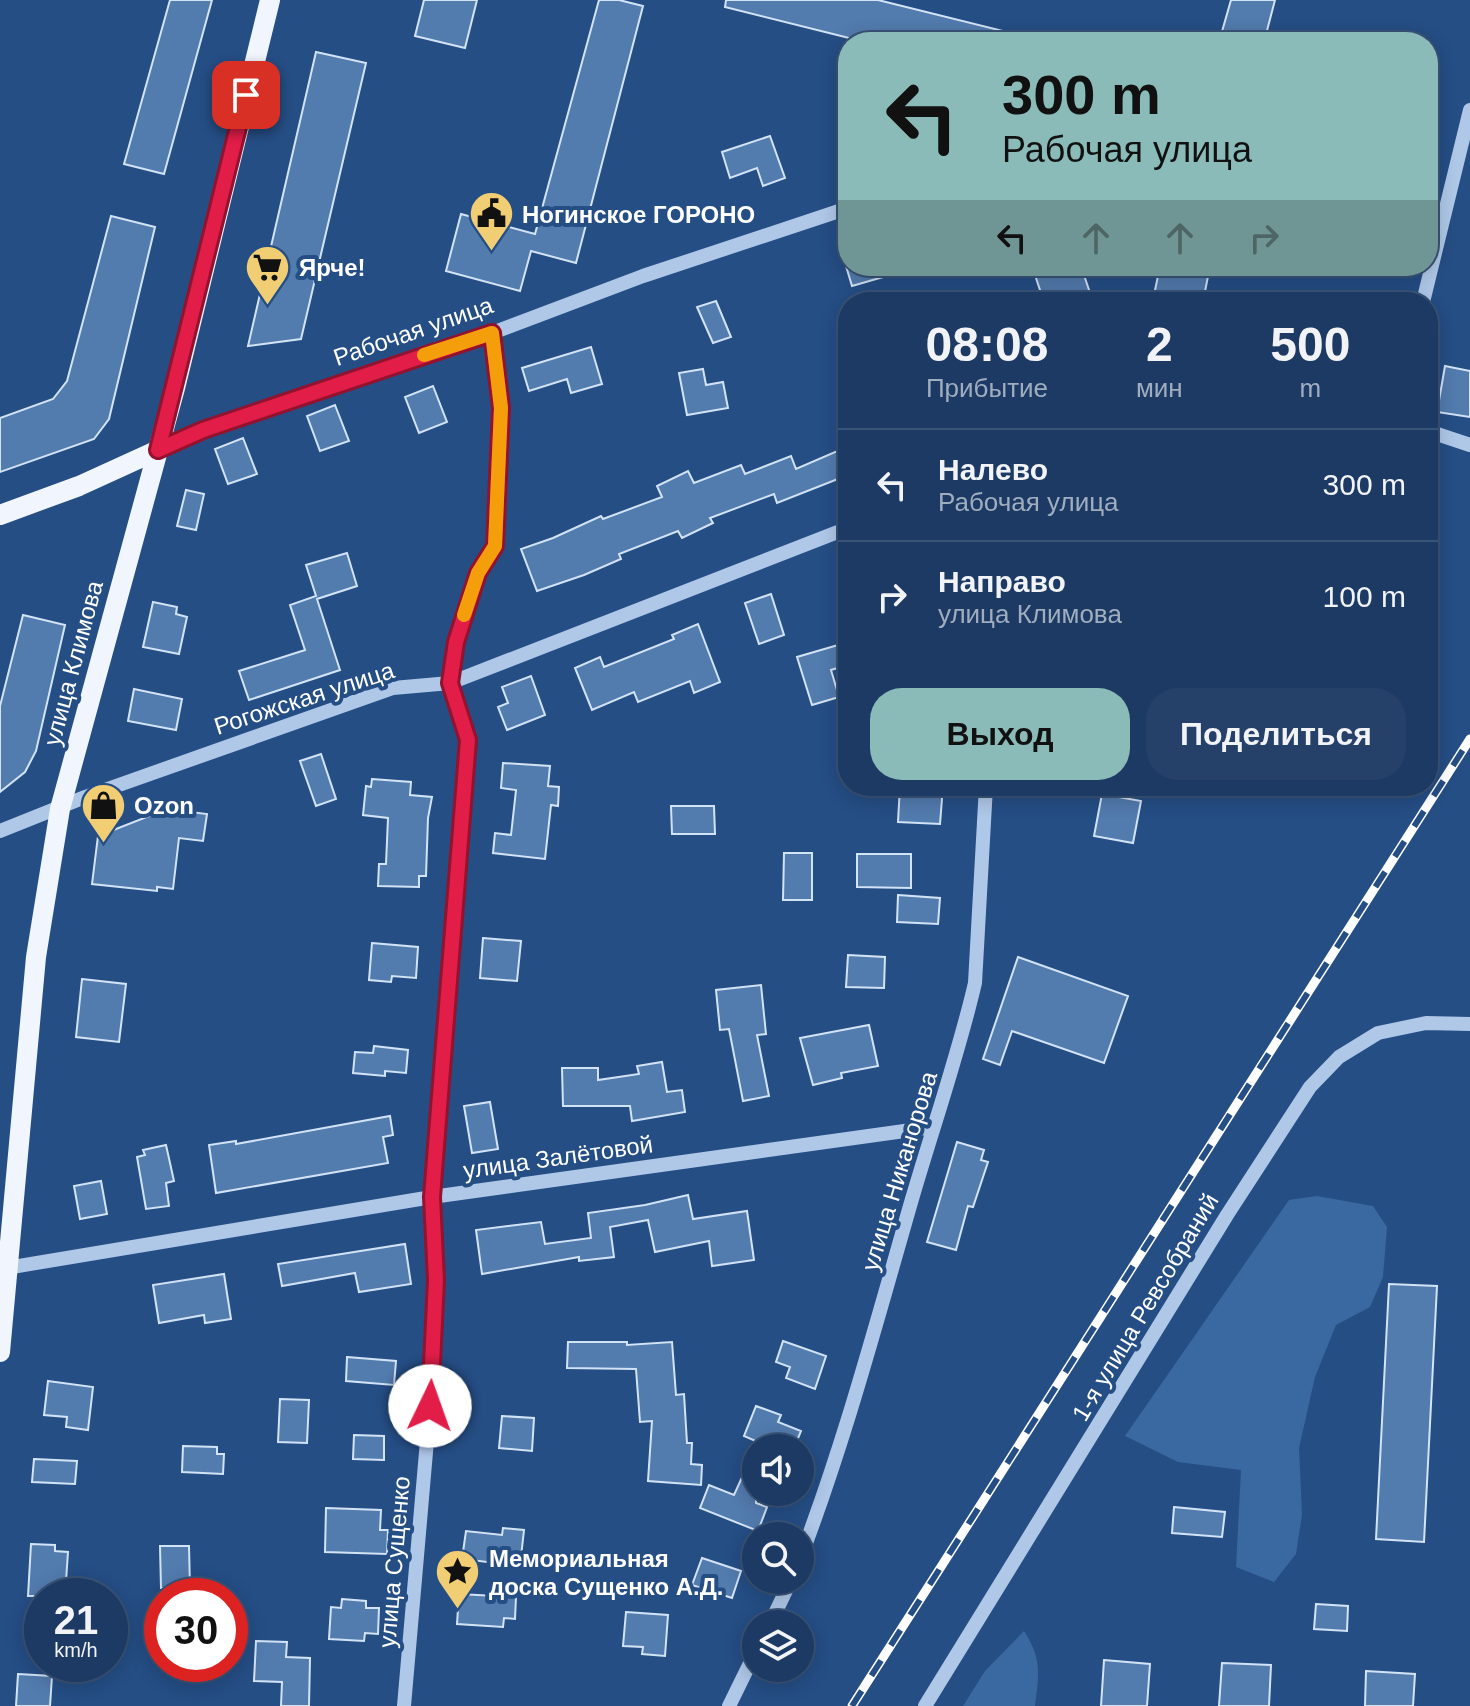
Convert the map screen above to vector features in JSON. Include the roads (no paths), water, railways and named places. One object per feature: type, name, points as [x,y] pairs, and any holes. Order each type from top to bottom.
[{"type":"main road","name":"улица Климова","points":[[0,1352],[4,1269],[36,957],[60,809],[158,450],[270,0]]},
{"type":"main road","name":"Рабочая улица","points":[[0,515],[79,486],[158,450]]},
{"type":"street","points":[[1438,241],[1470,110]]},
{"type":"street","name":"Рабочая улица","points":[[158,450],[203,430],[838,211]]},
{"type":"street","name":"улица Сущенко","points":[[404,1706],[430,1406],[436,1280],[432,1197],[468,740],[450,683],[456,642],[478,573],[495,546],[501,408],[492,333]]},
{"type":"street","points":[[1438,434],[1470,445]]},
{"type":"street","name":"Рогожская улица","points":[[0,831],[85,797],[393,688],[450,683],[838,532]]},
{"type":"street","name":"улица Никанорова","points":[[813,1522],[850,1416],[933,1127],[954,1068],[975,983],[985,796]]},
{"type":"street","name":"1-я улица Ревсобраний","points":[[925,1706],[1227,1215],[1310,1087],[1339,1057],[1378,1033],[1426,1023],[1470,1024]]},
{"type":"street","name":"улица Залётовой","points":[[4,1269],[432,1197],[933,1127]]},
{"type":"street","points":[[729,1706],[742,1680]]},
{"type":"railway","points":[[1438,789],[1470,739]]},
{"type":"railway","points":[[852,1706],[1434,796]]},
{"type":"place","name":"Ногинское ГОРОНО","points":[[491,253]]},
{"type":"place","name":"Ярче!","points":[[268,306]]},
{"type":"place","name":"Ozon","points":[[103,844]]},
{"type":"place","name":"Мемориальная доска Сущенко А.Д.","points":[[458,1611]]}]
